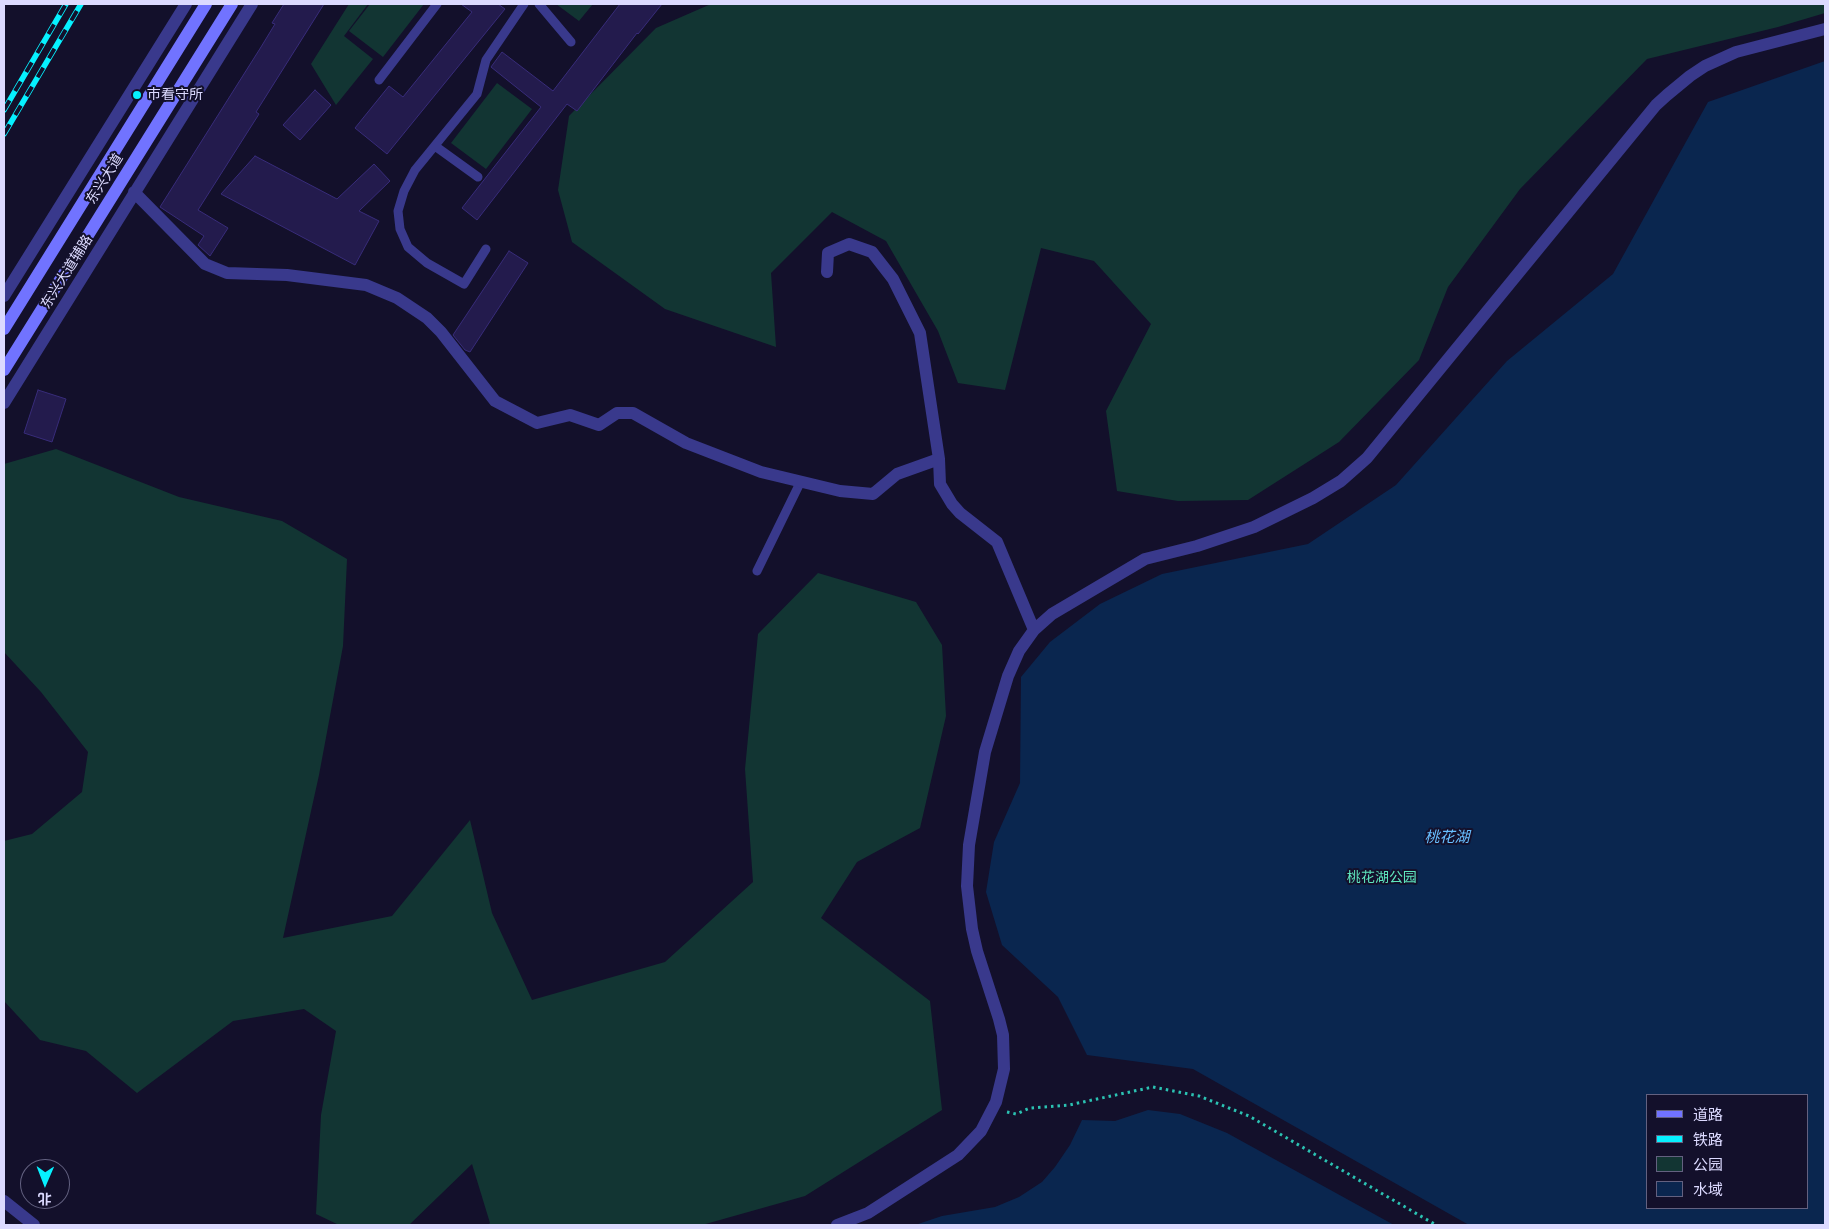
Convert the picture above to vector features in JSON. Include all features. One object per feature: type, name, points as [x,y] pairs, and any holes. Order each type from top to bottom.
[{"type":"main road","name":"东兴大道","points":[[5,326],[206,4]]},
{"type":"main road","name":"东兴大道","points":[[4,370],[232,4]]},
{"type":"street","points":[[4,296],[186,4]]},
{"type":"street","name":"东兴大道辅路","points":[[4,402],[252,4]]},
{"type":"street","points":[[837,1225],[868,1213],[958,1156],[981,1131],[996,1102],[1004,1069],[1003,1035],[972,929],[967,886],[969,845],[985,752],[1008,676],[1019,651],[1034,630],[1052,614],[1145,559],[1197,546],[1254,527],[1313,498],[1341,481],[1367,458],[1656,105],[1684,80],[1705,66],[1736,52],[1825,29]]},
{"type":"street","points":[[202,84],[209,40]]},
{"type":"street","points":[[87,162],[119,143]]},
{"type":"street","points":[[134,192],[205,264],[227,272],[286,276],[366,285],[397,298],[427,318],[441,332],[495,400],[537,424],[570,414],[598,424],[617,413],[633,413],[686,443],[761,472],[840,492],[873,494],[897,474],[939,459]]},
{"type":"street","points":[[827,272],[828,253],[849,244],[872,252],[893,279],[920,333],[939,459],[940,484],[960,513],[997,542],[1034,630]]},
{"type":"street","points":[[66,270],[98,252]]},
{"type":"street","points":[[4,1201],[34,1225]]},
{"type":"lane","points":[[379,80],[437,4]]},
{"type":"lane","points":[[486,249],[464,284],[427,263],[408,247],[400,229],[398,211],[404,191],[415,170],[477,94],[486,60],[524,4]]},
{"type":"lane","points":[[539,4],[571,42]]},
{"type":"lane","points":[[435,146],[478,177]]},
{"type":"lane","points":[[757,571],[800,483]]},
{"type":"path","points":[[996,1102],[1004,1111],[1016,1114],[1030,1108],[1069,1105],[1153,1088],[1199,1096],[1248,1116],[1436,1225]]},
{"type":"green space","points":[[349,4],[368,4],[344,36],[373,59],[336,105],[311,64]]},
{"type":"green space","points":[[370,4],[424,4],[383,57],[349,31]]},
{"type":"green space","points":[[556,4],[593,4],[579,21]]},
{"type":"green space","points":[[711,4],[1825,4],[1825,13],[1778,27],[1647,59],[1520,189],[1448,287],[1419,360],[1339,442],[1248,500],[1178,501],[1117,491],[1106,411],[1151,324],[1094,261],[1041,248],[1005,390],[958,383],[938,331],[886,241],[832,212],[771,273],[776,347],[665,309],[572,242],[558,190],[569,116],[656,28]]},
{"type":"green space","points":[[497,83],[532,109],[486,169],[451,143]]},
{"type":"green space","points":[[56,449],[179,497],[282,521],[347,559],[343,646],[319,775],[283,938],[392,916],[470,820],[492,913],[532,1000],[665,962],[753,882],[745,769],[758,634],[818,573],[916,602],[942,645],[946,716],[920,828],[857,862],[821,918],[930,1001],[942,1110],[805,1196],[702,1225],[488,1225],[490,1223],[472,1164],[409,1225],[339,1225],[316,1214],[321,1115],[336,1031],[304,1009],[233,1021],[137,1093],[86,1051],[40,1040],[4,1001],[4,841],[32,834],[82,792],[88,752],[41,692],[4,652],[4,464]]},
{"type":"water","name":"桃花湖","points":[[1825,61],[1825,1225],[1469,1225],[1193,1069],[1087,1055],[1058,997],[1002,945],[986,892],[994,842],[1020,783],[1021,677],[1050,642],[1100,604],[1162,574],[1308,544],[1396,485],[1507,361],[1613,274],[1708,102]]},
{"type":"water","points":[[1148,1110],[1180,1114],[1227,1133],[1394,1225],[915,1225],[942,1216],[995,1207],[1019,1197],[1042,1182],[1055,1167],[1070,1145],[1082,1120],[1115,1121]]},
{"type":"building","points":[[284,4],[324,4],[256,112],[259,114],[198,210],[228,228],[210,256],[198,245],[204,236],[160,207],[261,47],[275,24],[272,23]]},
{"type":"building","points":[[461,4],[498,4],[505,9],[387,154],[355,128],[389,86],[403,97],[472,12]]},
{"type":"building","points":[[620,4],[662,4],[637,33],[577,111],[567,104],[477,220],[462,208],[541,107],[491,67],[502,52],[553,91]]},
{"type":"building","points":[[315,90],[331,105],[300,140],[283,125]]},
{"type":"building","points":[[255,156],[337,199],[374,164],[390,181],[359,211],[379,221],[355,265],[221,194]]},
{"type":"building","points":[[509,251],[528,263],[470,352],[465,350],[453,335]]},
{"type":"building","points":[[38,390],[66,399],[52,442],[24,433]]},
{"type":"railway","points":[[4,110],[66,4]]},
{"type":"railway","points":[[4,134],[81,4]]},
{"type":"place","name":"巿看守所","points":[[137,95]]},
{"type":"park label","name":"桃花湖公园","points":[[1382,878]]}]
